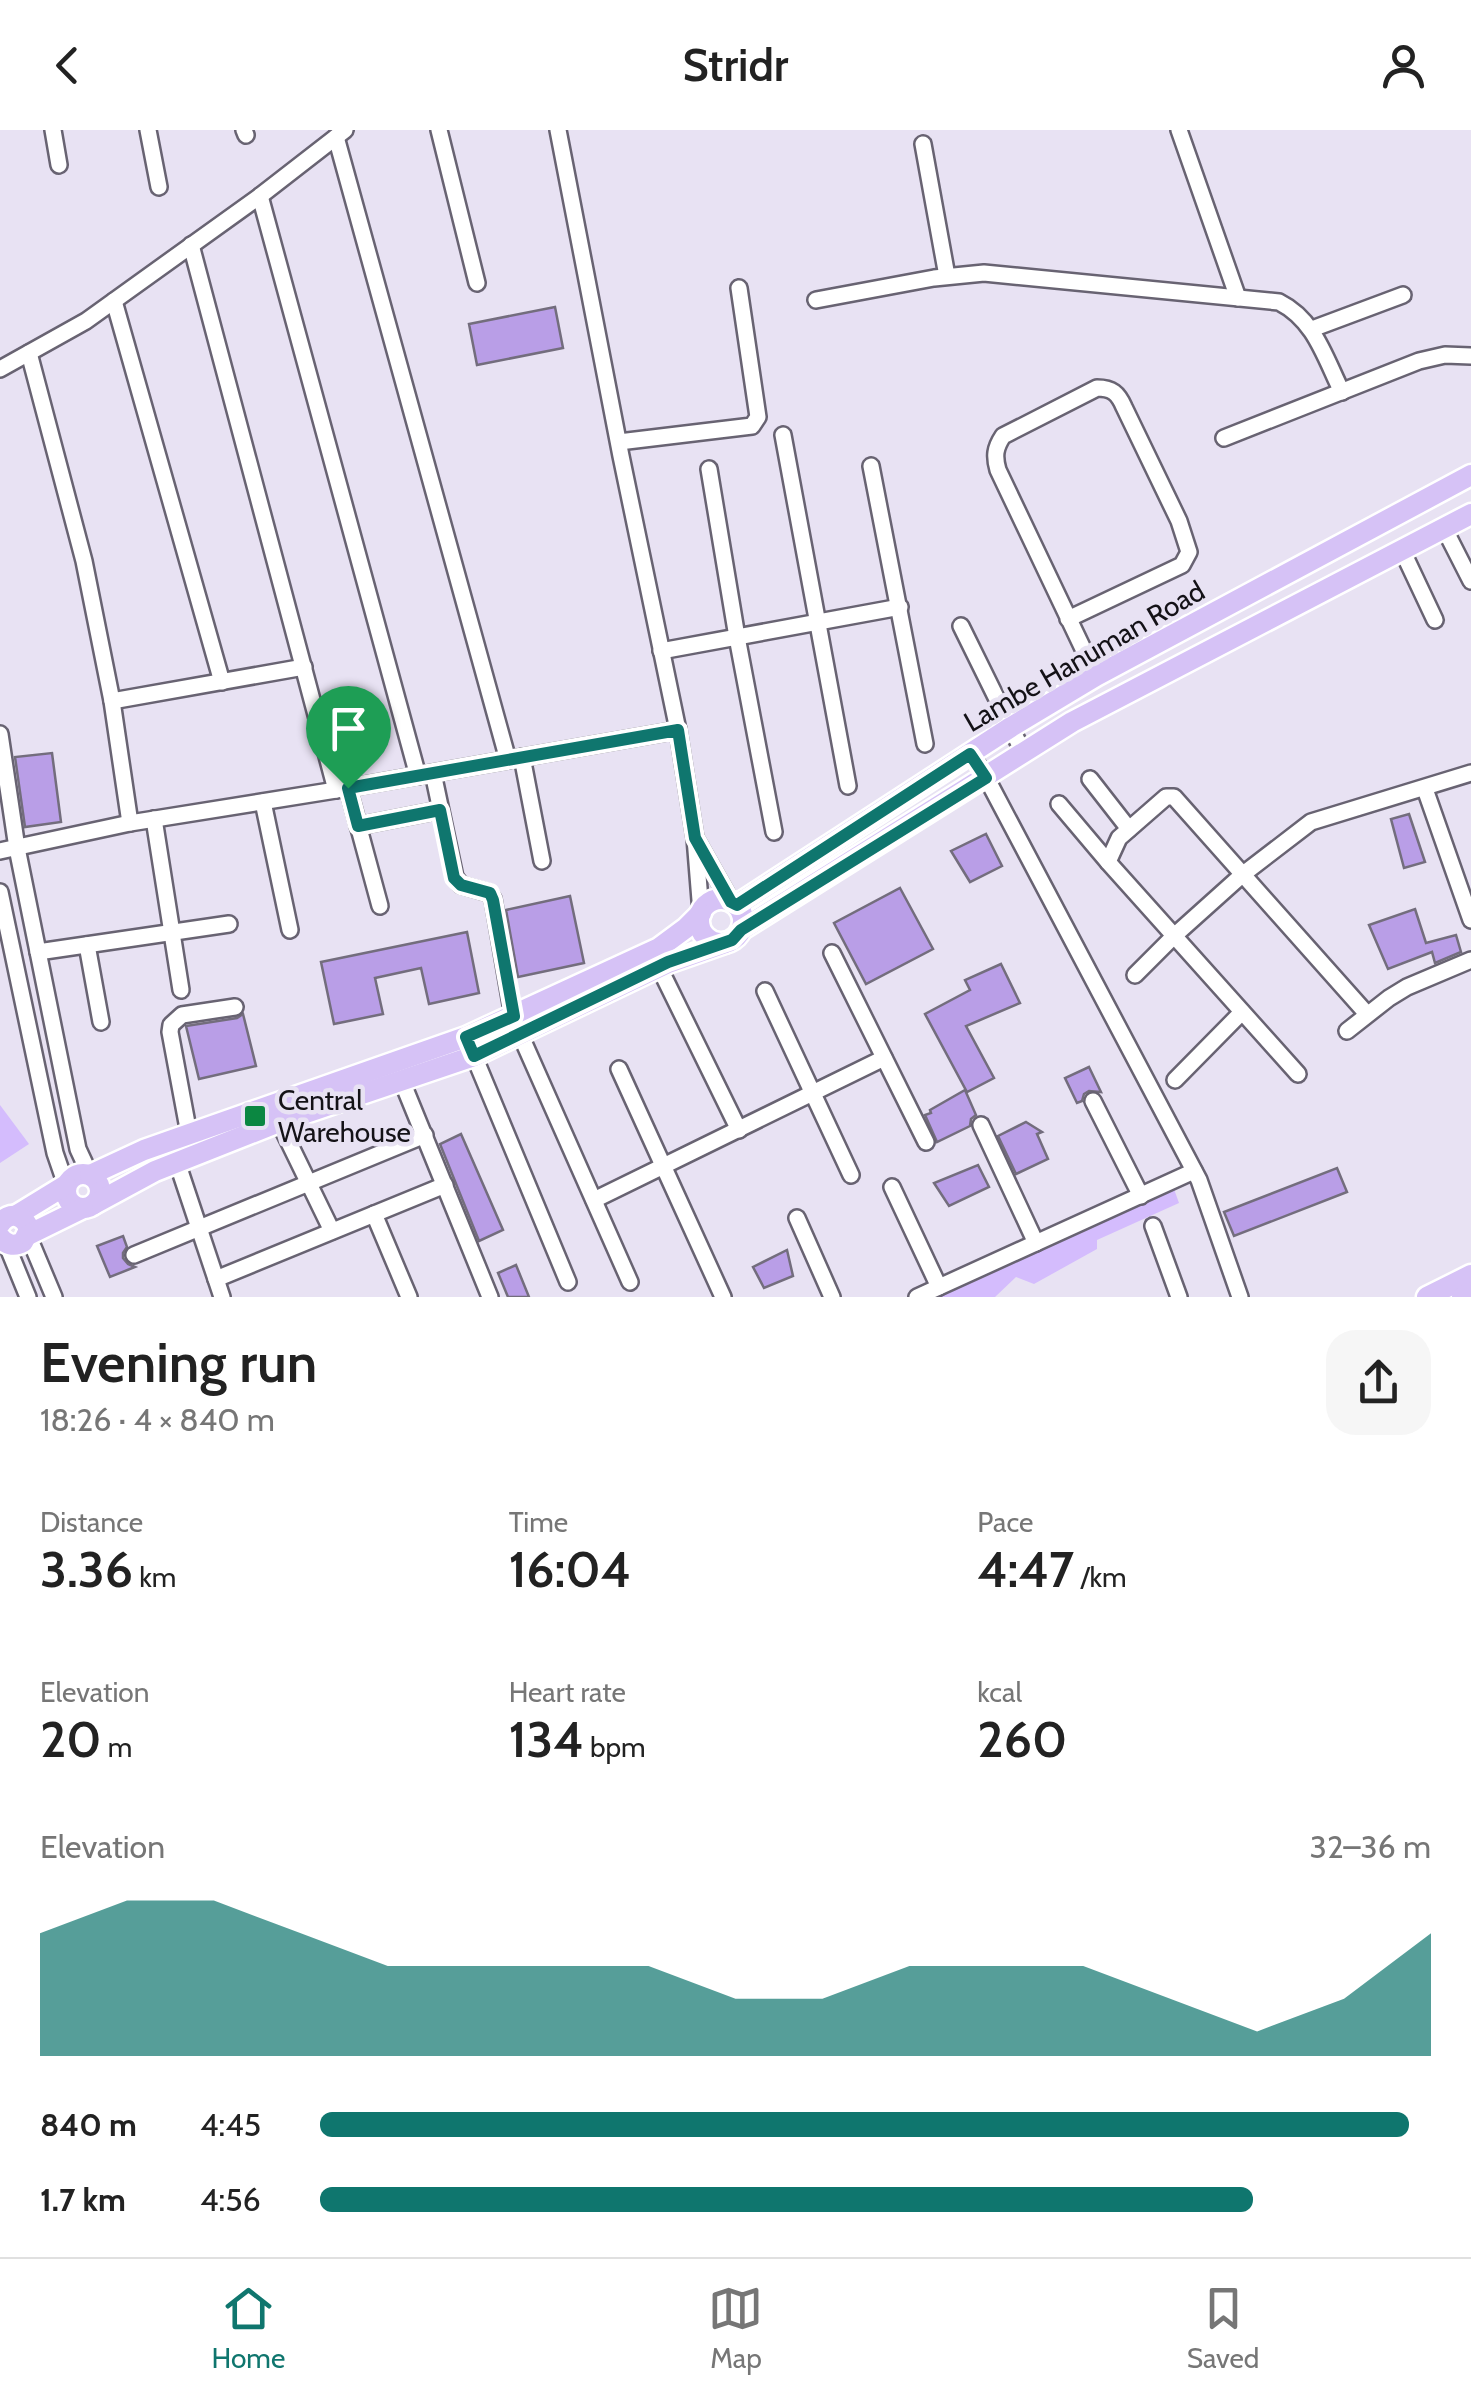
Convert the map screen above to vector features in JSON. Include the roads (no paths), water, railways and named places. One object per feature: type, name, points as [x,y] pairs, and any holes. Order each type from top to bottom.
[{"type":"main road","name":"Lambe Hanuman Road","points":[[734,903],[1096,676],[1471,475]]},
{"type":"main road","name":"Lambe Hanuman Road","points":[[5,1234],[19,1244],[28,1235],[154,1171],[733,937],[1072,722],[1471,514]]},
{"type":"main road","points":[[517,1025],[660,948],[711,902],[734,903],[743,917],[733,937],[717,943],[704,935],[699,921],[701,913]]},
{"type":"main road","points":[[90,1175],[189,1134],[398,1072]]},
{"type":"main road","points":[[5,1234],[74,1176],[95,1178],[100,1194],[88,1206],[78,1208],[68,1201],[66,1184]]},
{"type":"main road","points":[[1427,1297],[1471,1275]]},
{"type":"main road","points":[[1462,1297],[1471,1292]]},
{"type":"street","points":[[53,130],[59,165]]},
{"type":"street","points":[[148,130],[159,187]]},
{"type":"street","points":[[438,130],[477,283]]},
{"type":"street","points":[[558,130],[678,730],[695,838],[701,913]]},
{"type":"street","points":[[1179,130],[1238,298]]},
{"type":"street","points":[[0,369],[114,302],[341,134],[542,861]]},
{"type":"street","points":[[923,144],[947,276]]},
{"type":"street","points":[[260,196],[426,774],[440,810],[454,878],[461,885],[490,893],[517,1025],[630,1282]]},
{"type":"street","points":[[191,245],[304,667],[342,789],[358,826],[380,906]]},
{"type":"street","points":[[816,300],[984,272],[1279,302],[1293,309],[1312,329],[1342,392]]},
{"type":"street","points":[[619,442],[756,423],[739,288]]},
{"type":"street","points":[[1312,329],[1403,295]]},
{"type":"street","points":[[114,302],[222,682]]},
{"type":"street","points":[[29,353],[84,560],[112,701],[130,824]]},
{"type":"street","points":[[1224,438],[1418,361],[1445,355],[1471,356]]},
{"type":"street","points":[[1068,619],[1182,564],[1189,552],[1124,407],[1118,395],[1108,388],[1097,388],[1003,436],[995,448],[994,459],[1068,619],[1096,676]]},
{"type":"street","points":[[783,435],[848,786]]},
{"type":"street","points":[[871,466],[925,744]]},
{"type":"street","points":[[709,469],[774,832]]},
{"type":"street","points":[[1444,528],[1471,582]]},
{"type":"street","points":[[1402,550],[1435,620]]},
{"type":"street","points":[[662,651],[900,608]]},
{"type":"street","points":[[961,626],[1024,754]]},
{"type":"street","points":[[112,701],[304,667]]},
{"type":"street","points":[[8,849],[130,824],[678,730]]},
{"type":"street","points":[[0,734],[8,849],[38,952],[78,1148],[90,1175]]},
{"type":"street","points":[[970,754],[1194,1172],[1240,1297]]},
{"type":"street","points":[[1136,975],[1242,875],[1320,818],[1471,773]]},
{"type":"street","points":[[1090,779],[1129,829]]},
{"type":"street","points":[[1425,789],[1471,920]]},
{"type":"street","points":[[1108,862],[1119,838],[1166,797],[1174,797],[1368,1014]]},
{"type":"street","points":[[263,802],[290,930]]},
{"type":"street","points":[[1059,804],[1298,1074]]},
{"type":"street","points":[[358,826],[440,810]]},
{"type":"street","points":[[154,820],[182,990]]},
{"type":"street","points":[[695,838],[734,903]]},
{"type":"street","points":[[0,892],[6,954],[54,1153],[66,1184]]},
{"type":"street","points":[[38,952],[229,924]]},
{"type":"street","points":[[87,945],[101,1022]]},
{"type":"street","points":[[832,954],[926,1142]]},
{"type":"street","points":[[1347,1031],[1407,987],[1471,960]]},
{"type":"street","points":[[659,967],[739,1130]]},
{"type":"street","points":[[765,991],[851,1174]]},
{"type":"street","points":[[189,1134],[171,1025],[182,1015],[235,1007]]},
{"type":"street","points":[[1175,1080],[1242,1012]]},
{"type":"street","points":[[470,1046],[568,1282]]},
{"type":"street","points":[[594,1200],[884,1058]]},
{"type":"street","points":[[619,1069],[723,1297]]},
{"type":"street","points":[[398,1072],[490,1297]]},
{"type":"street","points":[[1092,1101],[1141,1196]]},
{"type":"street","points":[[278,1122],[332,1231]]},
{"type":"street","points":[[981,1125],[1036,1244]]},
{"type":"street","points":[[134,1255],[424,1135]]},
{"type":"street","points":[[178,1162],[222,1297]]},
{"type":"street","points":[[917,1297],[1194,1172]]},
{"type":"street","points":[[216,1279],[445,1185]]},
{"type":"street","points":[[892,1188],[939,1287]]},
{"type":"street","points":[[374,1214],[410,1297]]},
{"type":"street","points":[[797,1218],[832,1297]]},
{"type":"street","points":[[1153,1226],[1179,1297]]},
{"type":"street","points":[[5,1234],[28,1297]]},
{"type":"street","points":[[28,1235],[54,1297]]},
{"type":"place","name":"Central Warehouse","points":[[255,1116]]}]
